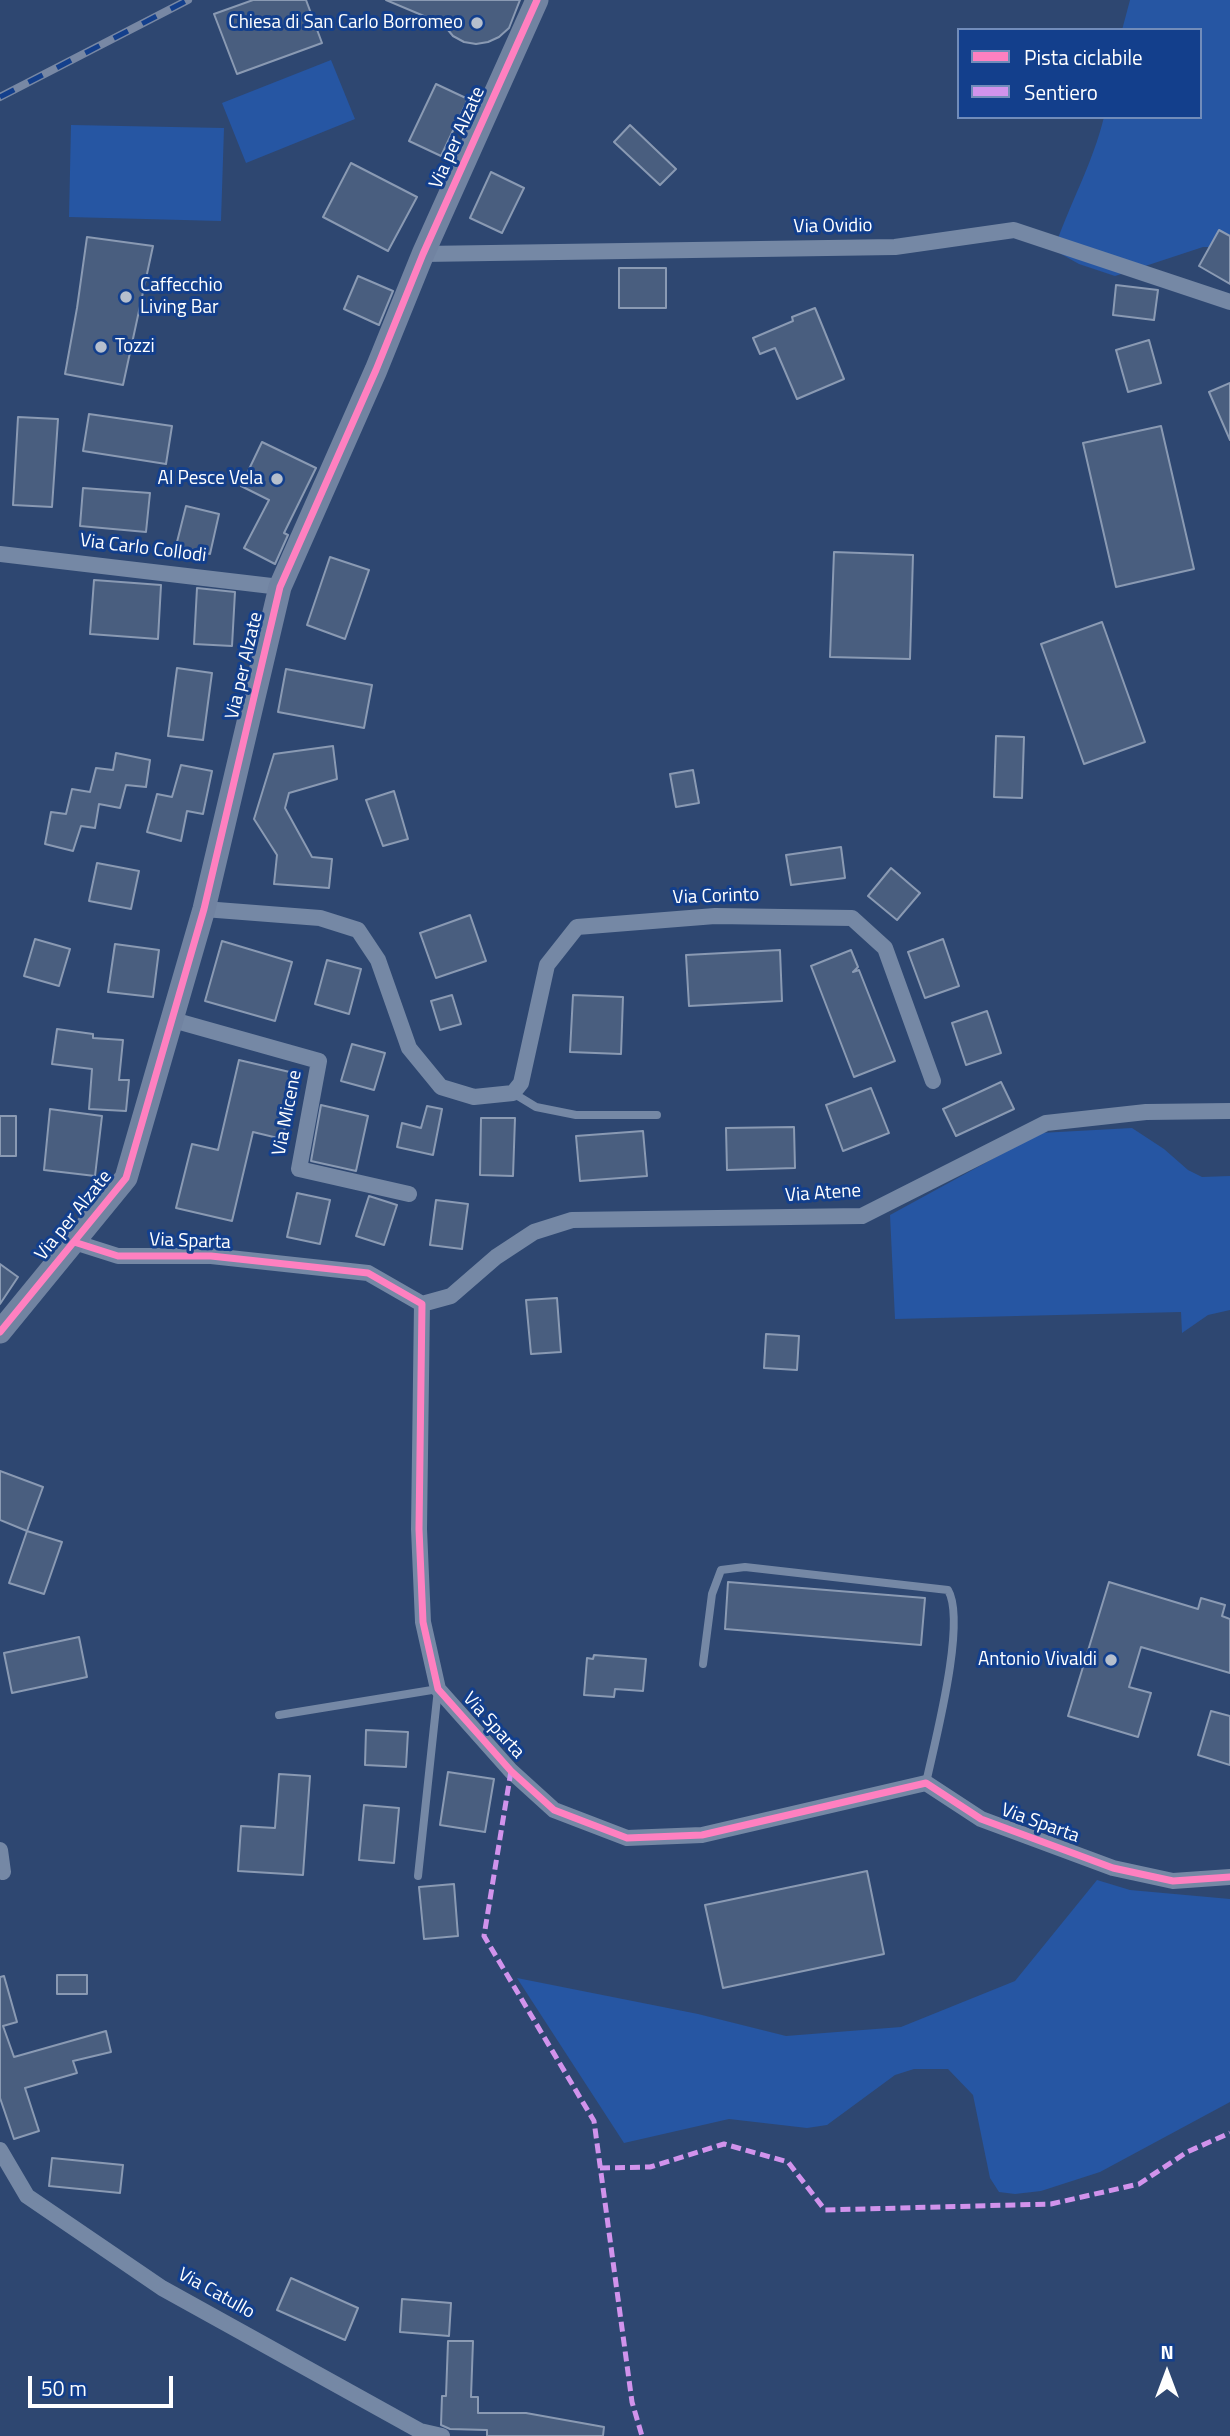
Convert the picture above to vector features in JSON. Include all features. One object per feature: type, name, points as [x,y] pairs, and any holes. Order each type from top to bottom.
[{"type":"street","name":"Via per Alzate","points":[[0,1332],[126,1178],[204,909],[280,587],[376,370],[423,254],[537,0]]},
{"type":"street","name":"Via Ovidio","points":[[423,254],[895,247],[1014,230],[1230,302]]},
{"type":"street","name":"Via Carlo Collodi","points":[[0,554],[280,587]]},
{"type":"street","points":[[204,909],[320,918],[358,930],[378,960],[409,1048],[441,1087],[474,1097],[513,1093]]},
{"type":"street","name":"Via Corinto","points":[[513,1093],[521,1083],[547,965],[577,927],[715,916],[852,918],[885,948],[933,1081]]},
{"type":"street","name":"Via Micene","points":[[173,1020],[319,1061],[299,1169],[409,1194]]},
{"type":"street","name":"Via Atene","points":[[422,1304],[452,1296],[496,1257],[534,1232],[572,1220],[862,1216],[1045,1123],[1146,1112],[1230,1111]]},
{"type":"street","name":"Via Sparta","points":[[74,1242],[118,1256],[211,1256],[368,1273],[422,1304],[419,1529],[423,1622],[438,1689],[511,1771],[554,1811],[627,1838],[702,1835],[926,1783],[981,1819],[1113,1868],[1173,1881],[1227,1874]]},
{"type":"street","points":[[0,1850],[3,1872]]},
{"type":"street","name":"Via Catullo","points":[[0,2150],[27,2196],[162,2288],[420,2431],[442,2436]]},
{"type":"lane","points":[[513,1093],[536,1107],[576,1115],[657,1115]]},
{"type":"lane","points":[[703,1664],[712,1594],[721,1570],[726,1568],[745,1567],[948,1590],[951,1595],[954,1627],[951,1661],[926,1783]]},
{"type":"lane","name":"Via Sparta","points":[[279,1715],[438,1689],[418,1876]]},
{"type":"shaded area","points":[[1130,0],[1230,0],[1230,247],[1203,247],[1115,276],[1079,264],[1054,250],[1094,151],[1103,119],[1202,119],[1202,28],[1123,28]]},
{"type":"shaded area","points":[[331,60],[355,119],[246,163],[222,103]]},
{"type":"shaded area","points":[[71,125],[224,128],[221,221],[69,217]]},
{"type":"shaded area","points":[[1132,1128],[1164,1149],[1188,1170],[1202,1177],[1230,1176],[1230,1310],[1208,1315],[1182,1333],[1181,1312],[895,1319],[890,1215],[1040,1133]]},
{"type":"shaded area","points":[[1097,1880],[1130,1890],[1230,1899],[1230,2102],[1100,2172],[1041,2191],[1015,2194],[999,2192],[990,2178],[973,2095],[948,2069],[914,2069],[895,2075],[827,2125],[807,2128],[729,2119],[624,2143],[517,1978],[698,2014],[786,2036],[901,2027],[1015,1981]]},
{"type":"building","points":[[253,0],[306,0],[322,43],[237,74],[214,14]]},
{"type":"building","name":"Chiesa di San Carlo Borromeo","points":[[386,0],[520,0],[509,28],[499,37],[476,44],[453,36],[443,24]]},
{"type":"building","points":[[436,84],[468,99],[441,156],[409,141]]},
{"type":"building","points":[[630,125],[676,169],[660,185],[614,142]]},
{"type":"building","points":[[351,163],[417,197],[388,251],[323,217]]},
{"type":"building","points":[[491,172],[524,188],[502,233],[470,218]]},
{"type":"building","points":[[1219,230],[1230,236],[1230,284],[1199,266]]},
{"type":"building","points":[[87,237],[153,246],[123,385],[65,374]]},
{"type":"building","points":[[619,268],[666,268],[666,308],[619,308]]},
{"type":"building","points":[[358,276],[393,291],[379,325],[344,309]]},
{"type":"building","points":[[1116,285],[1158,290],[1154,320],[1113,315]]},
{"type":"building","points":[[815,308],[844,379],[797,399],[775,348],[760,354],[753,338],[793,321],[792,317]]},
{"type":"building","points":[[1149,340],[1161,383],[1128,392],[1116,350]]},
{"type":"building","points":[[1230,383],[1230,440],[1209,392]]},
{"type":"building","points":[[89,414],[172,426],[166,464],[83,451]]},
{"type":"building","points":[[18,417],[58,419],[52,507],[13,505]]},
{"type":"building","points":[[1161,426],[1194,569],[1116,587],[1083,443]]},
{"type":"building","points":[[262,442],[316,468],[284,533],[288,535],[275,564],[244,548],[269,500],[241,486]]},
{"type":"building","points":[[83,488],[150,493],[146,532],[80,526]]},
{"type":"building","points":[[186,506],[219,514],[210,554],[176,546]]},
{"type":"building","points":[[834,552],[913,555],[910,659],[830,657]]},
{"type":"building","points":[[330,557],[369,570],[345,639],[307,625]]},
{"type":"building","points":[[94,580],[161,585],[158,639],[90,634]]},
{"type":"building","points":[[197,588],[235,592],[232,646],[194,644]]},
{"type":"building","points":[[1102,622],[1145,742],[1084,764],[1041,644]]},
{"type":"building","points":[[177,668],[212,673],[203,740],[168,736]]},
{"type":"building","points":[[286,669],[372,685],[364,728],[278,712]]},
{"type":"building","points":[[996,736],[1024,737],[1022,798],[994,797]]},
{"type":"building","points":[[333,746],[337,779],[289,793],[285,808],[312,857],[332,859],[329,888],[274,884],[277,855],[254,819],[274,754]]},
{"type":"building","points":[[116,753],[150,760],[146,787],[126,785],[120,808],[99,804],[95,828],[81,826],[73,851],[45,844],[51,812],[66,814],[72,789],[90,792],[96,768],[113,770]]},
{"type":"building","points":[[181,765],[212,771],[203,814],[187,811],[181,841],[147,832],[157,794],[172,797]]},
{"type":"building","points":[[693,770],[699,803],[676,807],[670,774]]},
{"type":"building","points":[[394,791],[408,839],[383,846],[366,800]]},
{"type":"building","points":[[841,847],[845,878],[791,885],[786,855]]},
{"type":"building","points":[[97,863],[139,871],[131,909],[89,901]]},
{"type":"building","points":[[891,868],[920,893],[897,920],[868,896]]},
{"type":"building","points":[[470,915],[486,961],[436,978],[420,933]]},
{"type":"building","points":[[35,939],[70,949],[59,986],[24,976]]},
{"type":"building","points":[[943,939],[959,986],[925,998],[908,952]]},
{"type":"building","points":[[222,941],[292,962],[275,1021],[205,1001]]},
{"type":"building","points":[[115,944],[159,950],[153,997],[108,992]]},
{"type":"building","points":[[780,950],[782,1001],[689,1006],[686,955]]},
{"type":"building","points":[[851,950],[858,967],[853,972],[859,970],[895,1061],[854,1077],[811,966]]},
{"type":"building","points":[[327,960],[361,969],[349,1014],[315,1004]]},
{"type":"building","points":[[452,995],[461,1024],[440,1030],[431,1001]]},
{"type":"building","points":[[573,995],[623,997],[621,1054],[570,1052]]},
{"type":"building","points":[[987,1011],[1001,1053],[966,1065],[952,1023]]},
{"type":"building","points":[[57,1029],[93,1034],[93,1038],[123,1040],[119,1080],[129,1080],[126,1111],[89,1109],[92,1069],[52,1064]]},
{"type":"building","points":[[352,1044],[385,1053],[374,1090],[341,1081]]},
{"type":"building","points":[[239,1060],[298,1074],[282,1139],[253,1132],[232,1221],[176,1208],[192,1144],[218,1150]]},
{"type":"building","points":[[1001,1082],[1014,1109],[956,1136],[943,1109]]},
{"type":"building","points":[[871,1088],[889,1133],[843,1151],[826,1105]]},
{"type":"building","points":[[321,1105],[368,1116],[356,1171],[311,1161]]},
{"type":"building","points":[[427,1106],[442,1109],[433,1155],[397,1147],[402,1123],[421,1128]]},
{"type":"building","points":[[50,1109],[102,1116],[95,1176],[44,1170]]},
{"type":"building","points":[[0,1116],[16,1116],[16,1156],[0,1156]]},
{"type":"building","points":[[481,1118],[515,1118],[513,1176],[480,1175]]},
{"type":"building","points":[[794,1127],[795,1168],[727,1170],[726,1128]]},
{"type":"building","points":[[643,1131],[647,1176],[580,1181],[576,1136]]},
{"type":"building","points":[[297,1193],[330,1200],[320,1244],[287,1237]]},
{"type":"building","points":[[369,1196],[397,1205],[384,1245],[356,1236]]},
{"type":"building","points":[[436,1200],[468,1204],[462,1249],[430,1245]]},
{"type":"building","points":[[0,1264],[18,1277],[0,1304]]},
{"type":"building","points":[[557,1298],[561,1352],[531,1354],[526,1300]]},
{"type":"building","points":[[766,1334],[799,1336],[797,1370],[764,1368]]},
{"type":"building","points":[[0,1471],[43,1487],[27,1531],[0,1520]]},
{"type":"building","points":[[27,1531],[62,1542],[44,1594],[9,1583]]},
{"type":"building","points":[[728,1582],[925,1598],[921,1645],[725,1629]]},
{"type":"building","name":"Antonio Vivaldi","points":[[1109,1582],[1198,1609],[1201,1598],[1225,1605],[1222,1616],[1230,1619],[1230,1673],[1141,1647],[1129,1687],[1151,1693],[1138,1737],[1068,1716]]},
{"type":"building","points":[[79,1637],[87,1677],[12,1693],[4,1653]]},
{"type":"building","points":[[594,1655],[646,1659],[643,1691],[615,1689],[614,1697],[584,1695],[587,1658],[593,1659]]},
{"type":"building","points":[[1211,1711],[1230,1716],[1230,1765],[1198,1755]]},
{"type":"building","points":[[366,1730],[408,1732],[406,1767],[365,1765]]},
{"type":"building","points":[[448,1772],[494,1779],[485,1832],[440,1825]]},
{"type":"building","points":[[279,1774],[310,1776],[303,1875],[238,1871],[241,1826],[275,1828]]},
{"type":"building","points":[[364,1805],[399,1808],[394,1863],[359,1860]]},
{"type":"building","points":[[867,1871],[884,1954],[723,1988],[705,1905]]},
{"type":"building","points":[[454,1884],[458,1936],[424,1939],[419,1887]]},
{"type":"building","points":[[57,1975],[87,1975],[87,1994],[57,1994]]},
{"type":"building","points":[[4,1976],[17,2022],[3,2026],[14,2057],[106,2031],[111,2052],[73,2061],[77,2073],[25,2088],[39,2131],[14,2139],[0,2098],[0,1977]]},
{"type":"building","points":[[52,2158],[123,2165],[120,2193],[49,2186]]},
{"type":"building","points":[[291,2278],[358,2308],[345,2340],[277,2310]]},
{"type":"building","points":[[402,2299],[451,2303],[449,2336],[400,2332]]},
{"type":"building","points":[[448,2341],[473,2341],[471,2397],[478,2397],[478,2413],[526,2413],[604,2427],[603,2436],[487,2436],[487,2430],[450,2429],[441,2425],[442,2396],[446,2396]]},
{"type":"railway","points":[[0,97],[188,0]]},
{"type":"marked path","points":[[511,1771],[484,1936],[594,2121],[632,2402],[642,2436]]},
{"type":"marked path","points":[[600,2168],[650,2167],[724,2144],[788,2162],[825,2210],[1051,2204],[1139,2184],[1187,2152],[1230,2133]]},
{"type":"cycle path","points":[[0,1332],[126,1178],[204,909],[280,587],[376,370],[423,254],[537,0]]},
{"type":"cycle path","points":[[74,1242],[118,1256],[211,1256],[368,1273],[422,1304],[419,1529],[423,1622],[438,1689],[511,1771],[554,1810],[627,1838],[702,1835],[926,1783],[981,1819],[1113,1868],[1173,1881],[1230,1877]]},
{"type":"place","name":"Chiesa di San Carlo Borromeo","points":[[477,23]]},
{"type":"place","name":"Caffecchio Living Bar","points":[[126,297]]},
{"type":"place","name":"Tozzi","points":[[101,347]]},
{"type":"place","name":"Al Pesce Vela","points":[[277,479]]},
{"type":"place","name":"Antonio Vivaldi","points":[[1111,1660]]}]
